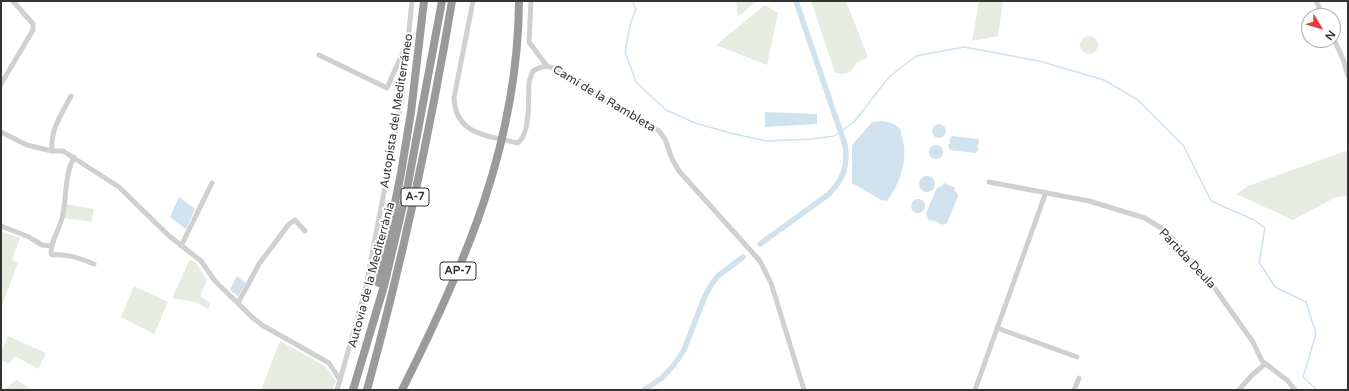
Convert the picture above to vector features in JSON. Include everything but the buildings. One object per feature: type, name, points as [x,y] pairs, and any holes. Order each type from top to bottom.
[{"type":"highway","name":"Autopista del Mediterráneo","points":[[366,342],[412,112],[424,1]]},
{"type":"highway","name":"Autovia de la Mediterrània","points":[[353,390],[366,342],[384,286],[408,184],[442,1]]},
{"type":"highway","name":"Autovia de la Mediterrània","points":[[367,390],[421,170],[452,1]]},
{"type":"highway","name":"AP-7","points":[[402,390],[462,262],[489,189],[504,132],[515,68],[519,1]]},
{"type":"street","points":[[1,84],[33,30],[33,24],[13,1]]},
{"type":"street","points":[[337,390],[365,291],[402,98],[412,1]]},
{"type":"street","name":"Camí de la Rambleta","points":[[473,1],[454,98],[455,109],[459,120],[468,128],[483,134],[517,143],[520,142],[526,126],[529,101],[529,82],[533,72],[539,67],[547,66],[554,68],[596,96],[659,131],[665,139],[672,159],[679,171],[760,261],[771,283],[804,390]]},
{"type":"street","points":[[531,1],[529,42],[547,66]]},
{"type":"street","points":[[319,55],[387,88],[408,41]]},
{"type":"street","points":[[1337,48],[1348,76]]},
{"type":"street","points":[[52,151],[51,141],[55,127],[71,96]]},
{"type":"street","points":[[1,132],[26,145],[52,151],[63,151],[119,187],[168,235],[201,261],[215,281],[262,325],[329,363],[340,380]]},
{"type":"street","points":[[74,157],[70,166],[62,217],[51,246],[51,253],[52,255],[64,254],[94,264]]},
{"type":"street","name":"Partida Deula","points":[[989,182],[1088,201],[1145,218],[1166,231],[1216,290],[1253,342],[1262,361],[1288,381],[1295,390]]},
{"type":"street","points":[[181,246],[212,184]]},
{"type":"street","points":[[975,390],[1046,192]]},
{"type":"street","points":[[238,303],[259,264],[289,224],[295,220],[305,231]]},
{"type":"street","points":[[1,226],[30,237],[42,245],[51,246]]},
{"type":"street","points":[[997,328],[1078,357]]},
{"type":"street","points":[[1239,390],[1251,376],[1265,364]]},
{"type":"street","points":[[1074,390],[1079,378]]},
{"type":"shaded area","points":[[736,1],[756,1],[738,17]]},
{"type":"shaded area","points":[[811,1],[846,1],[868,57],[856,63],[850,72],[842,74],[835,73]]},
{"type":"shaded area","points":[[979,1],[1003,1],[998,36],[972,41]]},
{"type":"shaded area","points":[[765,5],[778,13],[767,65],[716,45]]},
{"type":"shaded area","points":[[1089,36],[1095,39],[1098,45],[1095,51],[1089,54],[1083,51],[1080,45],[1083,39]]},
{"type":"shaded area","points":[[1348,150],[1348,196],[1336,197],[1293,220],[1236,194],[1248,186]]},
{"type":"shaded area","points":[[66,204],[94,209],[92,222],[64,218]]},
{"type":"shaded area","points":[[1,231],[20,238],[12,260],[18,263],[1,308]]},
{"type":"shaded area","points":[[190,259],[196,263],[207,280],[200,296],[211,303],[208,309],[195,302],[172,298]]},
{"type":"shaded area","points":[[134,286],[168,302],[154,334],[121,317]]},
{"type":"shaded area","points":[[8,336],[46,353],[38,369],[15,356],[9,364],[1,360],[1,351]]},
{"type":"shaded area","points":[[280,341],[325,366],[336,381],[333,390],[261,390]]},
{"type":"shaded area","points":[[16,380],[29,387],[28,390],[4,389]]},
{"type":"water","points":[[765,112],[817,114],[817,124],[765,127]]},
{"type":"water","points":[[872,122],[889,122],[900,129],[904,145],[904,162],[902,170],[896,187],[887,201],[881,200],[852,183],[852,145]]},
{"type":"water","points":[[939,124],[944,126],[946,131],[944,136],[939,138],[934,136],[932,131],[934,126]]},
{"type":"water","points":[[952,136],[978,139],[979,143],[977,146],[979,150],[975,153],[950,150],[948,146],[950,143],[949,140]]},
{"type":"water","points":[[936,145],[941,147],[943,152],[941,157],[936,159],[931,157],[929,152],[931,147]]},
{"type":"water","points":[[927,176],[934,181],[935,184],[930,191],[927,192],[920,187],[919,184],[924,177]]},
{"type":"water","points":[[944,183],[955,188],[954,191],[958,196],[947,223],[943,225],[935,221],[928,220],[926,213],[937,188],[942,186]]},
{"type":"water","points":[[179,197],[195,209],[186,229],[170,217]]},
{"type":"water","points":[[915,199],[921,199],[925,203],[925,209],[921,213],[915,213],[911,209],[911,203]]},
{"type":"water","points":[[236,277],[246,283],[238,296],[230,290]]},
{"type":"waterway","points":[[632,1],[636,9],[631,22],[625,52],[636,82],[666,110],[695,123],[766,141],[812,139],[834,136],[854,122],[889,77],[916,56],[964,47],[1039,61],[1104,80],[1138,100],[1183,145],[1211,201],[1254,220],[1265,228],[1259,262],[1275,287],[1306,302],[1316,334],[1303,377],[1317,390]]},
{"type":"waterway","points":[[760,244],[829,194],[838,183],[845,166],[845,145],[796,1]]},
{"type":"waterway","points":[[644,390],[662,378],[673,366],[684,350],[705,296],[711,285],[718,276],[743,257]]}]
